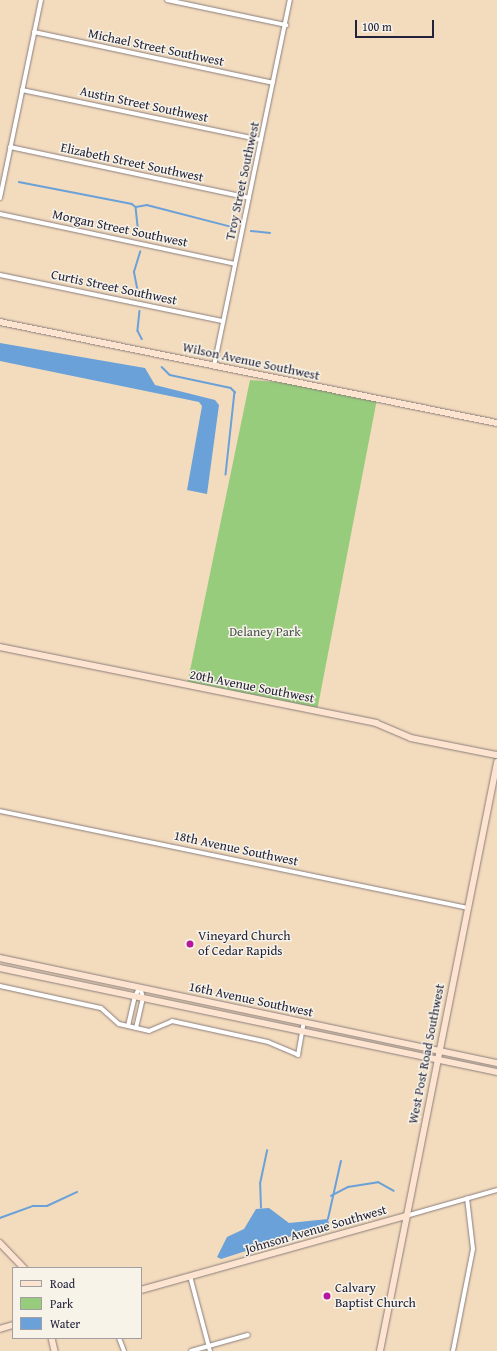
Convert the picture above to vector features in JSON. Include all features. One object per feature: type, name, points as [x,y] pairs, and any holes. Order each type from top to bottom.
[{"type":"street","points":[[0,198],[41,0]]},
{"type":"street","points":[[167,0],[286,25]]},
{"type":"street","name":"Troy Street Southwest","points":[[214,366],[290,0]]},
{"type":"street","name":"Michael Street Southwest","points":[[34,32],[273,83]]},
{"type":"street","name":"Austin Street Southwest","points":[[22,90],[261,140]]},
{"type":"street","name":"Elizabeth Street Southwest","points":[[10,147],[249,198]]},
{"type":"street","name":"Morgan Street Southwest","points":[[0,214],[236,264]]},
{"type":"street","name":"Curtis Street Southwest","points":[[0,274],[223,321]]},
{"type":"street","name":"Wilson Avenue Southwest","points":[[0,322],[497,423]]},
{"type":"street","name":"20th Avenue Southwest","points":[[0,647],[376,724],[410,738],[497,755]]},
{"type":"street","name":"West Post Road Southwest","points":[[380,1351],[497,763]]},
{"type":"street","name":"18th Avenue Southwest","points":[[0,811],[468,908]]},
{"type":"street","name":"16th Avenue Southwest","points":[[0,958],[497,1063]]},
{"type":"street","name":"16th Avenue Southwest","points":[[0,968],[497,1072]]},
{"type":"street","points":[[0,986],[101,1008],[119,1024],[136,1028],[149,1031],[172,1021],[268,1042],[298,1055],[304,1022]]},
{"type":"street","points":[[128,1026],[135,996],[140,987]]},
{"type":"street","points":[[136,1028],[142,998],[140,987]]},
{"type":"street","name":"Johnson Avenue Southwest","points":[[142,1290],[497,1190]]},
{"type":"street","points":[[453,1351],[473,1249],[467,1198]]},
{"type":"street","points":[[0,1243],[23,1267]]},
{"type":"street","points":[[190,1276],[210,1351]]},
{"type":"street","points":[[0,1329],[12,1325]]},
{"type":"street","points":[[191,1351],[248,1335]]},
{"type":"street","points":[[52,1339],[55,1351]]},
{"type":"street","points":[[119,1339],[124,1351]]},
{"type":"green space","name":"Delaney Park","points":[[250,380],[303,384],[377,399],[317,711],[187,685]]},
{"type":"water","points":[[0,343],[145,368],[155,385],[215,400],[219,405],[207,494],[187,490],[202,406],[199,402],[0,361]]},
{"type":"water","points":[[269,1208],[289,1223],[328,1219],[329,1224],[221,1259],[217,1257],[227,1237],[244,1229],[256,1209]]},
{"type":"waterway","points":[[19,182],[132,204],[136,207],[139,235]]},
{"type":"waterway","points":[[136,207],[147,205],[232,227]]},
{"type":"waterway","points":[[251,231],[270,233]]},
{"type":"waterway","points":[[138,293],[134,272],[140,252]]},
{"type":"waterway","points":[[140,311],[138,331],[142,339]]},
{"type":"waterway","points":[[162,367],[170,375],[231,388],[235,392],[226,475]]},
{"type":"waterway","points":[[261,1208],[260,1184],[267,1151]]},
{"type":"waterway","points":[[328,1219],[341,1161]]},
{"type":"waterway","points":[[331,1196],[348,1187],[378,1182],[394,1191]]},
{"type":"waterway","points":[[0,1218],[33,1206],[47,1206],[77,1192]]},
{"type":"place","name":"Vineyard Church of Cedar Rapids","points":[[190,944]]},
{"type":"place","name":"Calvary Baptist Church","points":[[327,1296]]}]
